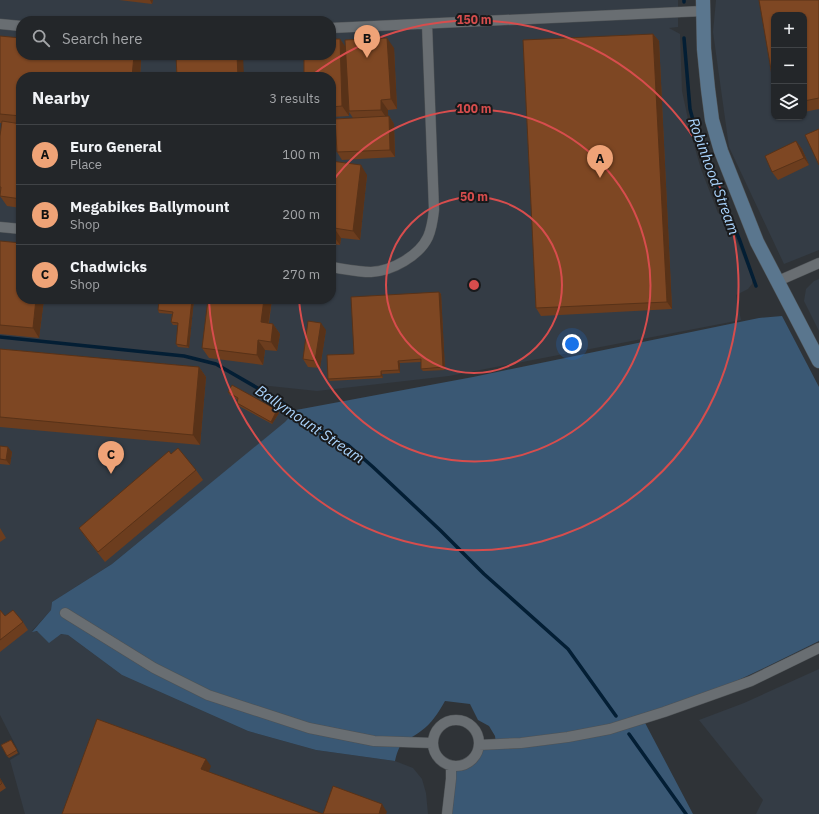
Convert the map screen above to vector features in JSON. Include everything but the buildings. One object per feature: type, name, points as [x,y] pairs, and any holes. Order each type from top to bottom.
[{"type":"street","points":[[336,28],[427,24],[703,6],[708,89],[712,120],[717,138],[757,242],[819,361]]},
{"type":"street","points":[[0,24],[16,26]]},
{"type":"street","points":[[336,268],[371,272],[392,268],[408,258],[427,238],[433,224],[434,210],[427,24]]},
{"type":"street","points":[[0,227],[16,229]]},
{"type":"street","points":[[778,281],[819,263]]},
{"type":"street","points":[[66,613],[154,668],[208,695],[309,728],[374,741],[432,743]]},
{"type":"street","points":[[479,745],[521,743],[568,737],[610,729],[664,712],[751,681],[819,648]]},
{"type":"street","points":[[458,720],[469,724],[479,739],[477,754],[472,760],[459,766],[451,766],[443,763],[434,751],[432,743],[436,729],[441,724],[447,721],[458,720]]},
{"type":"street","points":[[447,814],[451,766]]},
{"type":"shaded area","points":[[0,0],[678,0],[678,27],[669,28],[680,34],[682,91],[692,138],[701,169],[718,213],[728,219],[752,278],[752,284],[748,289],[736,295],[741,320],[449,376],[317,391],[260,385],[296,410],[286,422],[112,564],[52,602],[51,610],[32,631],[68,635],[122,675],[248,731],[316,750],[395,761],[413,768],[422,779],[426,793],[428,814],[25,814],[10,760],[20,754],[0,715]]},
{"type":"shaded area","points":[[716,0],[819,0],[819,250],[784,264],[729,147],[713,32]]},
{"type":"shaded area","points":[[819,279],[819,331],[804,301],[806,289],[814,281]]},
{"type":"shaded area","points":[[782,316],[819,387],[819,641],[710,693],[643,719],[693,814],[447,814],[451,766],[464,765],[474,758],[478,750],[496,744],[495,736],[489,726],[478,720],[470,704],[445,701],[428,725],[401,744],[395,761],[316,750],[248,731],[122,675],[68,635],[61,634],[49,643],[37,631],[32,632],[51,610],[52,602],[112,564],[285,422],[296,410],[473,377],[759,318]]},
{"type":"shaded area","points":[[819,669],[819,814],[756,814],[763,800],[699,720],[744,703]]},
{"type":"waterway","name":"Robinhood Stream","points":[[684,38],[690,109],[698,139],[740,241],[756,286]]},
{"type":"waterway","name":"Ballymount Stream","points":[[0,337],[184,356],[216,364],[280,401],[326,435],[348,445],[440,530],[484,574],[568,649],[616,716]]},
{"type":"waterway","name":"Ballymount Stream","points":[[629,734],[686,814]]},
{"type":"place","name":"Megabikes Ballymount","points":[[367,58]]},
{"type":"place","name":"Euro General","points":[[600,178]]},
{"type":"place","name":"Chadwicks","points":[[111,474]]}]
